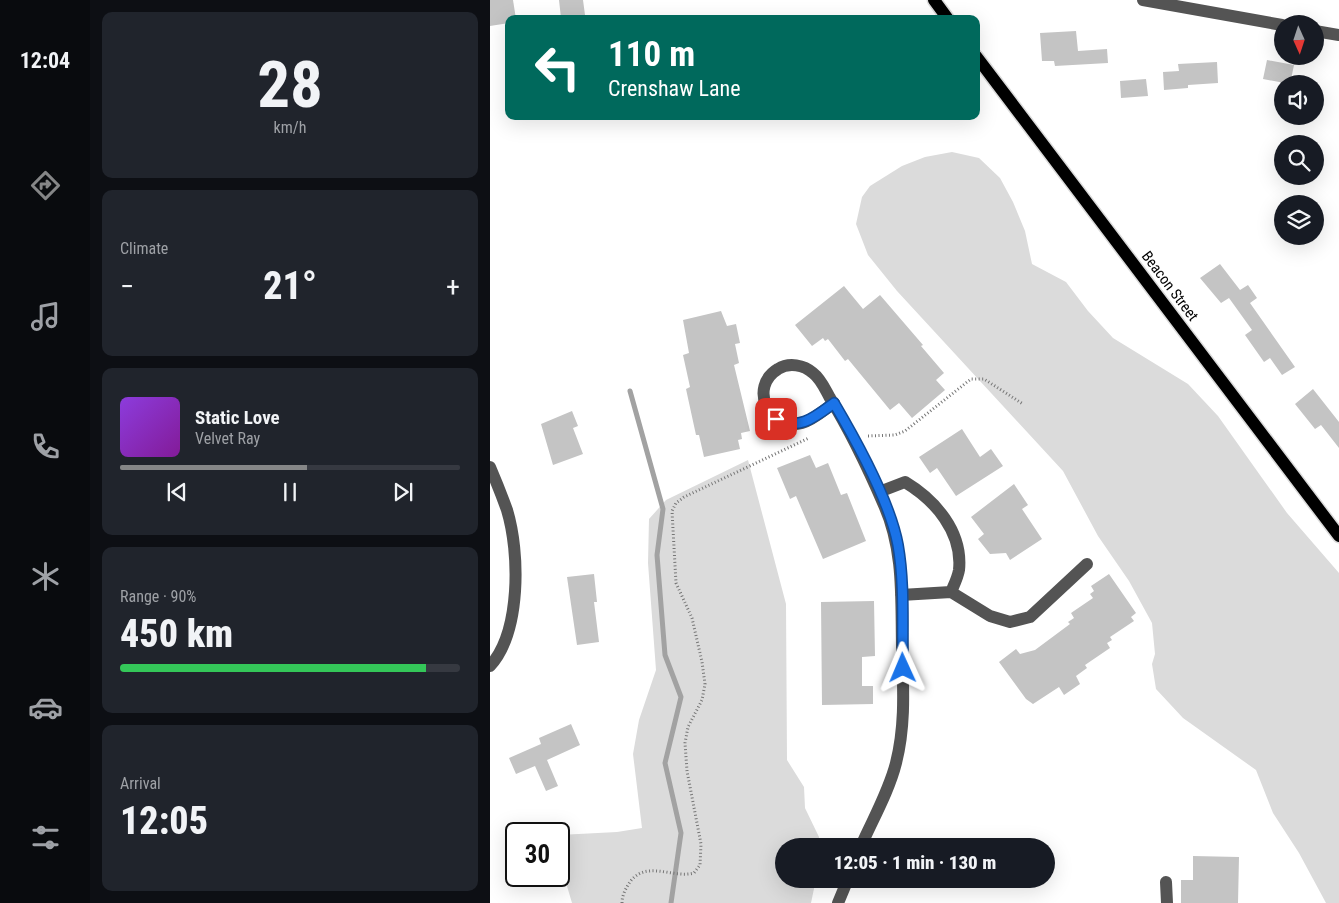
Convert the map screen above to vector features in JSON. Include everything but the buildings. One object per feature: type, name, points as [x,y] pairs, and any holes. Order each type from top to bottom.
[{"type":"main road","points":[[934,0],[945,15]]},
{"type":"main road","name":"Beacon Street","points":[[980,61],[1339,536]]},
{"type":"street","points":[[1143,0],[1274,24]]},
{"type":"street","points":[[1324,32],[1339,35]]},
{"type":"street","points":[[834,403],[804,423],[784,424],[769,412],[763,394],[770,376],[778,369],[797,365],[815,374],[834,403],[851,433],[879,492],[893,527],[898,546],[904,704],[902,737],[896,765],[864,838]]},
{"type":"street","points":[[490,467],[507,512],[513,543],[515,583],[510,628],[499,656],[490,666]]},
{"type":"street","points":[[879,492],[905,482],[920,491],[942,513],[953,536],[959,555],[959,572],[951,592]]},
{"type":"street","points":[[901,595],[951,592],[990,616],[1010,622],[1030,617],[1087,564]]},
{"type":"street","points":[[1166,882],[1167,903]]},
{"type":"street","points":[[838,903],[844,888]]},
{"type":"path","points":[[851,433],[886,436],[905,431],[971,379],[984,379],[1023,404]]},
{"type":"path","points":[[622,903],[627,886],[636,875],[652,870],[688,874],[698,870],[701,848],[687,771],[685,743],[688,727],[700,705],[705,684],[692,618],[676,582],[672,511],[676,503],[684,497],[812,436]]},
{"type":"shaded area","points":[[952,152],[979,158],[1000,178],[1013,202],[1025,231],[1032,264],[1066,282],[1088,311],[1113,338],[1188,384],[1218,416],[1287,513],[1339,573],[1339,903],[1326,903],[1299,853],[1273,813],[1256,770],[1183,718],[1156,689],[1152,664],[1155,654],[1152,623],[1129,581],[1098,536],[1063,471],[897,291],[868,255],[856,224],[862,197],[870,186],[902,166],[925,157]]},
{"type":"shaded area","points":[[748,460],[786,604],[787,760],[804,787],[805,808],[819,837],[775,838],[775,888],[814,888],[811,903],[572,903],[567,887],[570,887],[570,834],[617,832],[642,828],[633,754],[639,720],[656,670],[648,563],[649,519],[666,500]]},
{"type":"waterway","points":[[630,391],[663,509],[657,555],[665,655],[681,697],[665,763],[681,833],[671,903]]},
{"type":"route","points":[[776,419],[784,424],[804,423],[834,403],[858,446],[893,527],[898,546],[901,582],[903,668]]}]
